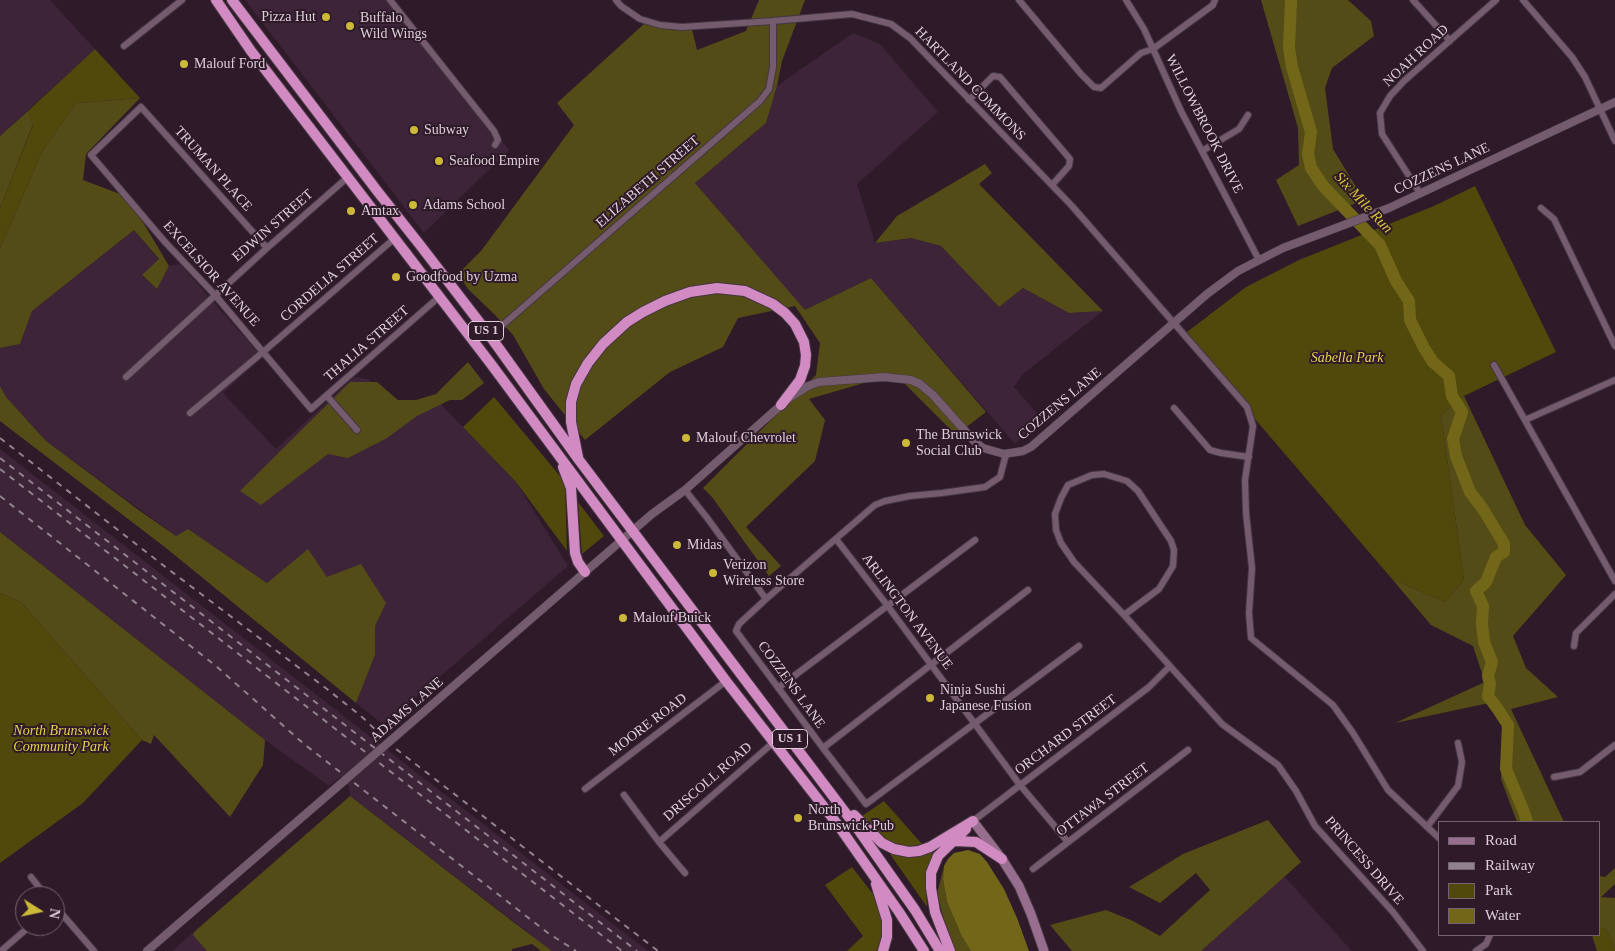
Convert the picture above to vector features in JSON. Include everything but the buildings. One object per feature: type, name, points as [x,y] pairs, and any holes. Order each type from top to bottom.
[{"type":"highway","name":"US 1","points":[[232,0],[490,336],[579,460],[816,773],[888,870],[940,951]]},
{"type":"highway","name":"US 1","points":[[214,1],[623,540],[726,681],[774,741],[872,871],[924,951]]},
{"type":"highway","points":[[579,460],[572,428],[571,409],[576,384],[588,363],[603,344],[627,322],[665,301],[690,292],[717,288],[745,291],[773,304],[791,318],[804,342],[806,361],[800,380],[781,405]]},
{"type":"highway","points":[[555,450],[570,484],[575,553],[578,562],[585,572]]},
{"type":"highway","points":[[816,773],[873,836],[894,850],[909,852],[925,849],[973,820]]},
{"type":"highway","points":[[950,951],[935,912],[931,880],[933,866],[938,856],[973,820]]},
{"type":"highway","points":[[954,841],[976,842],[1002,859]]},
{"type":"highway","points":[[872,871],[885,908],[887,920],[887,937],[883,951]]},
{"type":"main road","points":[[973,820],[1013,874],[1025,899],[1044,951]]},
{"type":"street","points":[[124,46],[182,0]]},
{"type":"street","points":[[390,0],[494,131],[498,140],[495,145]]},
{"type":"street","name":"HARTLAND COMMONS","points":[[616,0],[621,6],[640,19],[660,25],[682,27],[773,22],[852,14],[891,24],[910,38],[1072,206],[1247,407],[1253,426],[1249,457]]},
{"type":"street","points":[[1019,0],[1094,87],[1101,88],[1141,53],[1153,49],[1213,6],[1215,0]]},
{"type":"street","points":[[1128,3],[1136,0]]},
{"type":"street","points":[[1414,0],[1450,41]]},
{"type":"street","name":"NOAH ROAD","points":[[1420,193],[1382,134],[1380,113],[1390,96],[1496,0]]},
{"type":"street","points":[[1523,0],[1572,57],[1585,77],[1615,142]]},
{"type":"street","name":"WILLOWBROOK DRIVE","points":[[1128,3],[1153,49],[1180,112],[1259,260]]},
{"type":"street","name":"ELIZABETH STREET","points":[[490,336],[760,101],[769,88],[773,67],[773,22]]},
{"type":"street","points":[[969,100],[993,76],[1000,78],[1070,159],[1069,166],[1052,185]]},
{"type":"street","name":"COZZENS LANE","points":[[975,723],[866,804],[822,748],[736,631],[739,624],[766,599],[875,505],[884,501],[910,496],[942,494],[990,485],[1000,477],[1006,454],[1023,451],[1031,447],[1222,282],[1283,248],[1367,216],[1420,193],[1615,102]]},
{"type":"street","name":"EXCELSIOR AVENUE","points":[[141,107],[91,155],[164,242],[215,295],[311,409]]},
{"type":"street","name":"TRUMAN PLACE","points":[[141,107],[267,248]]},
{"type":"street","points":[[1202,151],[1239,129],[1248,115]]},
{"type":"street","name":"EDWIN STREET","points":[[126,377],[348,177]]},
{"type":"street","points":[[1541,208],[1554,219],[1615,346]]},
{"type":"street","name":"CORDELIA STREET","points":[[190,413],[395,238]]},
{"type":"street","name":"THALIA STREET","points":[[311,409],[440,297]]},
{"type":"street","points":[[1494,365],[1615,581]]},
{"type":"street","name":"ADAMS LANE","points":[[148,951],[652,514],[685,490],[797,393],[819,382],[884,377],[906,378],[928,390],[975,442],[992,452],[1006,454]]},
{"type":"street","points":[[1525,420],[1615,380]]},
{"type":"street","points":[[327,396],[357,430]]},
{"type":"street","points":[[1174,408],[1210,450],[1249,457],[1245,480],[1246,513],[1252,568],[1248,613],[1251,638],[1334,705],[1388,790],[1438,837]]},
{"type":"street","name":"PRINCESS DRIVE","points":[[1124,615],[1159,589],[1173,566],[1174,550],[1172,541],[1138,491],[1127,481],[1104,474],[1092,475],[1068,485],[1055,514],[1056,530],[1061,543],[1074,562],[1222,724],[1278,765],[1296,791],[1315,826],[1393,912],[1422,951]]},
{"type":"street","points":[[685,490],[766,599]]},
{"type":"street","name":"ARLINGTON AVENUE","points":[[836,538],[1020,785],[1068,842]]},
{"type":"street","points":[[778,688],[975,540]]},
{"type":"street","points":[[822,748],[1028,590]]},
{"type":"street","points":[[1574,646],[1576,633],[1615,594]]},
{"type":"street","points":[[975,723],[1079,646]]},
{"type":"street","name":"ORCHARD STREET","points":[[973,820],[1149,688],[1170,666]]},
{"type":"street","name":"MOORE ROAD","points":[[585,789],[726,681]]},
{"type":"street","name":"DRISCOLL ROAD","points":[[659,842],[774,741]]},
{"type":"street","points":[[1427,827],[1458,786],[1462,762],[1458,743]]},
{"type":"street","points":[[1554,777],[1580,772],[1615,745]]},
{"type":"street","name":"OTTAWA STREET","points":[[1033,869],[1188,750]]},
{"type":"street","points":[[624,794],[659,842],[685,873]]},
{"type":"street","points":[[31,877],[38,886]]},
{"type":"street","points":[[65,918],[94,951]]},
{"type":"street","points":[[1,951],[18,936]]},
{"type":"street","points":[[1476,951],[1486,944],[1490,936]]},
{"type":"shaded area","points":[[0,0],[50,0],[95,49],[0,136]]},
{"type":"shaded area","points":[[245,0],[389,0],[509,150],[424,233]]},
{"type":"shaded area","points":[[759,0],[805,0],[782,61],[766,123],[695,183],[805,310],[871,278],[986,412],[956,435],[895,374],[809,399],[825,420],[815,461],[746,527],[781,566],[769,576],[712,497],[703,488],[816,375],[820,343],[795,306],[738,318],[723,347],[670,372],[585,440],[544,389],[513,335],[468,289],[458,274],[481,251],[574,125],[557,103],[645,23],[692,29],[697,50],[746,31]]},
{"type":"shaded area","points":[[1261,0],[1348,0],[1371,21],[1374,36],[1332,68],[1325,88],[1333,149],[1364,200],[1298,226],[1276,180],[1299,165],[1298,128]]},
{"type":"shaded area","points":[[853,33],[880,44],[938,112],[857,184],[875,243],[911,238],[941,246],[999,307],[1023,288],[1069,313],[1103,311],[1023,374],[1014,387],[1042,419],[1015,444],[871,278],[805,311],[695,183],[766,123],[777,86]]},
{"type":"shaded area","points":[[140,98],[86,154],[83,180],[128,197],[169,266],[157,289],[142,275],[159,259],[134,230],[32,311],[20,344],[0,348],[0,248],[43,150],[76,103]]},
{"type":"shaded area","points":[[28,111],[33,124],[0,208],[0,136]]},
{"type":"shaded area","points":[[985,164],[992,173],[979,184],[1103,311],[1069,313],[1023,288],[999,307],[941,246],[911,238],[875,243],[897,216]]},
{"type":"shaded area","points":[[134,230],[159,260],[142,276],[157,289],[169,266],[180,264],[262,357],[223,393],[276,449],[354,377],[368,379],[404,417],[440,403],[516,482],[568,566],[384,725],[356,703],[375,655],[375,626],[385,603],[327,577],[307,550],[267,583],[188,529],[176,536],[46,441],[6,397],[0,386],[0,348],[20,344],[32,311]]},
{"type":"shaded area","points":[[468,362],[484,383],[462,400],[450,400],[417,416],[387,438],[348,458],[328,454],[261,505],[240,491],[350,382],[377,382],[398,400],[416,400],[436,394]]},
{"type":"shaded area","points":[[0,386],[6,397],[46,441],[140,511],[176,536],[188,529],[267,583],[308,549],[327,577],[361,564],[386,603],[375,626],[375,655],[356,703],[166,548],[0,421]]},
{"type":"shaded area","points":[[1464,396],[1525,525],[1566,575],[1513,636],[1526,668],[1558,697],[1511,709],[1564,821],[1517,821],[1501,779],[1502,725],[1489,703],[1395,723],[1485,682],[1473,646],[1431,625],[1392,579],[1445,602],[1464,580],[1441,415]]},
{"type":"shaded area","points":[[0,449],[648,951],[552,951],[350,796],[349,786],[340,777],[329,786],[265,740],[0,532]]},
{"type":"shaded area","points":[[0,532],[265,740],[263,765],[230,817],[154,735],[151,744],[142,740],[21,602],[0,593]]},
{"type":"shaded area","points":[[350,796],[552,951],[541,951],[532,944],[512,949],[512,951],[207,951],[193,935],[194,932]]},
{"type":"shaded area","points":[[1268,820],[1301,862],[1201,951],[1072,951],[1050,925],[1106,910],[1133,921],[1160,936],[1210,890],[1196,873],[1160,903],[1129,887],[1183,854]]},
{"type":"shaded area","points":[[944,866],[943,879],[947,902],[962,937],[971,951],[955,951],[950,942],[937,894]]},
{"type":"shaded area","points":[[1615,868],[1615,884],[1601,897],[1615,898],[1615,947],[1605,928],[1600,928],[1600,876],[1605,877]]},
{"type":"shaded area","points":[[1284,876],[1352,951],[1201,951]]},
{"type":"shaded area","points":[[194,932],[194,935],[207,951],[172,951]]},
{"type":"green space","points":[[95,49],[140,98],[76,103],[43,150],[0,248],[0,208],[33,125],[28,111]]},
{"type":"green space","name":"Sabella Park","points":[[1475,186],[1556,352],[1464,396],[1441,415],[1464,580],[1445,602],[1392,579],[1183,335],[1246,287],[1299,260],[1434,206]]},
{"type":"green space","points":[[494,397],[565,482],[567,551],[516,482],[463,427]]},
{"type":"green space","points":[[578,502],[604,536],[582,554]]},
{"type":"green space","name":"North Brunswick Community Park","points":[[0,593],[21,602],[142,740],[83,803],[0,863]]},
{"type":"green space","points":[[884,801],[922,844],[903,848],[881,839],[862,816]]},
{"type":"green space","points":[[933,852],[926,880],[927,907],[890,854],[918,855]]},
{"type":"green space","points":[[852,867],[873,894],[883,919],[881,942],[876,951],[847,951],[863,936],[825,885]]},
{"type":"green space","points":[[1600,928],[1605,928],[1615,947],[1615,951],[1597,951],[1592,936],[1600,936]]},
{"type":"water","points":[[968,850],[980,854],[1004,889],[1029,951],[971,951],[962,937],[947,902],[943,879],[944,866],[948,859],[954,853]]},
{"type":"waterway","name":"Six Mile Run","points":[[1291,0],[1289,48],[1292,67],[1311,132],[1308,154],[1311,168],[1324,187],[1380,245],[1396,281],[1409,301],[1410,320],[1424,348],[1433,362],[1449,376],[1452,396],[1462,412],[1453,439],[1456,456],[1470,492],[1483,509],[1504,544],[1504,552],[1496,557],[1486,582],[1476,591],[1483,606],[1484,642],[1492,662],[1488,676],[1490,684],[1488,696],[1508,725],[1506,769],[1527,821]]},
{"type":"railway","points":[[0,438],[168,569],[327,689],[362,717],[396,749],[658,951]]},
{"type":"railway","points":[[0,458],[637,951]]},
{"type":"railway","points":[[0,469],[622,951]]},
{"type":"railway","points":[[0,496],[216,666],[304,744],[548,933],[576,951]]},
{"type":"place","name":"Pizza Hut","points":[[326,17]]},
{"type":"place","name":"Buffalo Wild Wings","points":[[350,26]]},
{"type":"place","name":"Malouf Ford","points":[[184,64]]},
{"type":"place","name":"Subway","points":[[414,130]]},
{"type":"place","name":"Seafood Empire","points":[[439,161]]},
{"type":"place","name":"Adams School","points":[[413,205]]},
{"type":"place","name":"Amtax","points":[[351,211]]},
{"type":"place","name":"Goodfood by Uzma","points":[[396,277]]},
{"type":"place","name":"Malouf Chevrolet","points":[[686,438]]},
{"type":"place","name":"The Brunswick Social Club","points":[[906,443]]},
{"type":"place","name":"Midas","points":[[677,545]]},
{"type":"place","name":"Verizon Wireless Store","points":[[713,573]]},
{"type":"place","name":"Malouf Buick","points":[[623,618]]},
{"type":"place","name":"Ninja Sushi Japanese Fusion","points":[[930,698]]},
{"type":"place","name":"North Brunswick Pub","points":[[798,818]]}]
